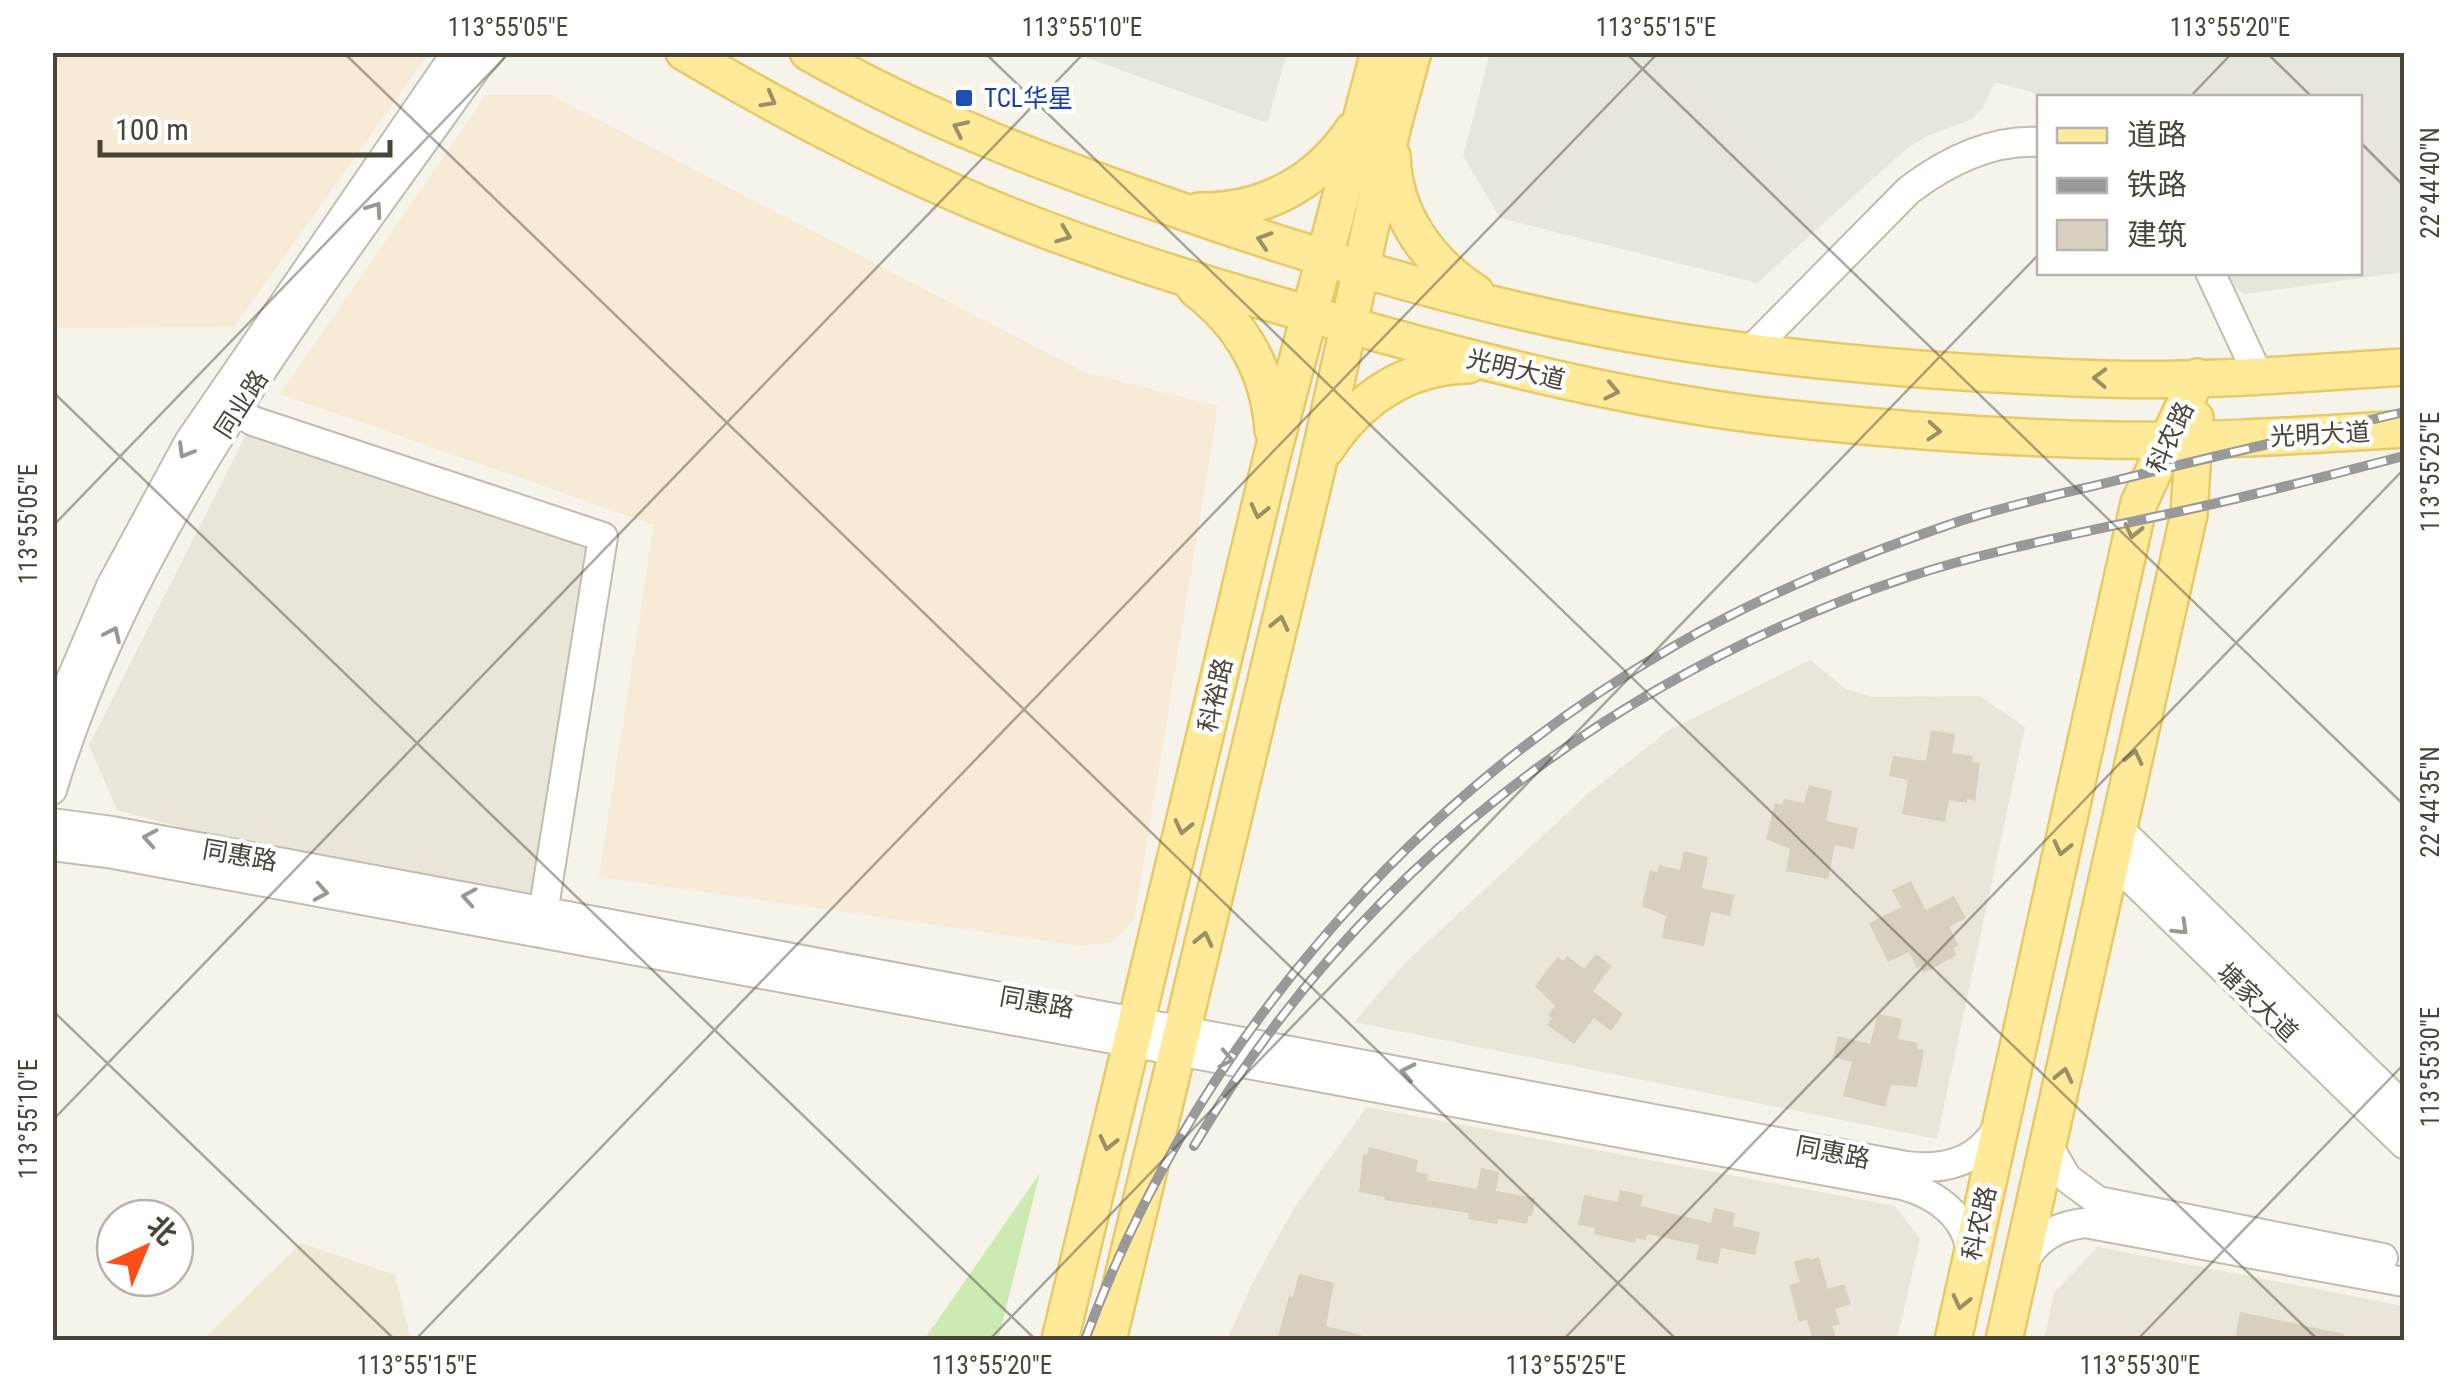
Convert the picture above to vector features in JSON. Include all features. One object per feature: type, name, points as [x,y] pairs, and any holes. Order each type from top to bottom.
[{"type":"main road","name":"光明大道","points":[[684,52],[820,129],[957,194],[1156,268],[1500,367],[1648,399],[1809,421],[1951,432],[2110,440],[2404,429]]},
{"type":"main road","points":[[808,52],[981,138],[1324,259],[1514,308],[1659,338],[1815,360],[2110,379],[2404,368]]},
{"type":"main road","name":"科裕路","points":[[1108,1340],[1361,270],[1378,118],[1379,52]]},
{"type":"main road","name":"科裕路","points":[[1060,1340],[1272,456],[1324,259],[1378,118],[1413,52]]},
{"type":"main road","points":[[1173,208],[1217,212],[1280,196],[1329,161],[1378,118],[1395,184],[1418,238],[1436,262],[1459,282],[1514,308]]},
{"type":"main road","points":[[1156,268],[1212,301],[1246,342],[1268,392],[1272,456]]},
{"type":"main road","points":[[1317,468],[1350,416],[1390,385],[1438,368],[1500,367]]},
{"type":"main road","name":"科农路","points":[[1953,1340],[2140,503],[2181,439],[2198,377]]},
{"type":"main road","name":"科农路","points":[[2004,1340],[2189,514],[2181,439]]},
{"type":"street","name":"同业路","points":[[52,724],[111,586],[190,442],[457,52]]},
{"type":"street","name":"同业路","points":[[52,790],[75,722],[127,603],[168,522],[236,410],[474,69],[490,52]]},
{"type":"street","points":[[1750,351],[1920,182],[1981,150],[2037,142]]},
{"type":"street","points":[[2211,275],[2258,376]]},
{"type":"street","points":[[236,410],[254,421],[603,537],[542,921]]},
{"type":"street","name":"同惠路","points":[[52,823],[112,831],[542,921],[1180,1040],[1914,1188],[1934,1197],[1958,1220],[1969,1238],[1972,1256]]},
{"type":"street","name":"塘家大道","points":[[2115,844],[2404,1107]]},
{"type":"street","name":"塘家大道","points":[[2115,844],[2404,1144]]},
{"type":"street","name":"同惠路","points":[[52,846],[542,921]]},
{"type":"street","name":"同惠路","points":[[1180,1040],[1924,1168],[1950,1166],[1970,1157],[1991,1139],[2002,1120]]},
{"type":"street","points":[[2048,1146],[2068,1178],[2098,1201],[2404,1262]]},
{"type":"street","points":[[2020,1270],[2039,1240],[2060,1228],[2085,1223],[2404,1282]]},
{"type":"shaded area","points":[[52,53],[429,53],[234,327],[53,328]]},
{"type":"shaded area","points":[[1074,53],[1287,53],[1267,123]]},
{"type":"shaded area","points":[[1490,53],[2404,53],[2404,272],[2245,294],[2228,275],[2362,275],[2362,95],[2042,95],[1995,82],[1983,108],[1970,120],[1927,136],[1906,149],[1757,283],[1500,218],[1463,156]]},
{"type":"shaded area","points":[[486,95],[551,95],[1084,372],[1218,406],[1134,920],[1113,942],[1082,946],[599,877],[654,525],[280,394]]},
{"type":"shaded area","points":[[253,421],[603,537],[528,921],[117,810],[89,745]]},
{"type":"shaded area","points":[[1810,660],[1846,689],[1872,697],[1979,696],[2025,727],[1937,1139],[1354,1022],[1406,962],[1590,792],[1668,731]]},
{"type":"shaded area","points":[[1367,1107],[1895,1206],[1920,1239],[1897,1340],[1227,1340],[1252,1284],[1294,1208]]},
{"type":"shaded area","points":[[301,1243],[395,1275],[411,1340],[203,1340]]},
{"type":"shaded area","points":[[2098,1247],[2404,1306],[2404,1340],[2044,1340],[2054,1293]]},
{"type":"green space","points":[[1040,1173],[998,1340],[924,1340]]},
{"type":"building","points":[[1931,730],[1955,734],[1952,753],[1973,756],[1972,762],[1980,763],[1975,801],[1949,800],[1945,822],[1902,814],[1908,780],[1889,776],[1893,756],[1926,761]]},
{"type":"building","points":[[1809,785],[1832,791],[1826,821],[1858,828],[1854,849],[1835,845],[1828,879],[1786,871],[1790,849],[1766,839],[1775,803],[1782,805],[1784,799],[1804,803]]},
{"type":"building","points":[[1684,851],[1708,857],[1702,888],[1734,895],[1730,916],[1711,912],[1704,946],[1662,938],[1666,916],[1642,906],[1650,870],[1657,872],[1659,865],[1680,870]]},
{"type":"building","points":[[1911,881],[1926,910],[1954,896],[1966,918],[1949,927],[1959,946],[1953,948],[1957,955],[1924,973],[1909,952],[1888,962],[1869,923],[1901,907],[1892,890]]},
{"type":"building","points":[[1596,954],[1612,966],[1593,991],[1623,1014],[1611,1031],[1594,1018],[1574,1044],[1547,1025],[1555,1006],[1535,986],[1558,956],[1563,961],[1567,956],[1584,969]]},
{"type":"building","points":[[1878,1014],[1902,1019],[1898,1039],[1918,1043],[1917,1049],[1924,1050],[1917,1087],[1891,1085],[1885,1107],[1843,1096],[1852,1062],[1833,1057],[1838,1036],[1870,1044]]},
{"type":"building","points":[[1369,1147],[1418,1160],[1416,1172],[1428,1174],[1427,1180],[1477,1189],[1481,1168],[1499,1172],[1496,1191],[1535,1198],[1532,1216],[1528,1216],[1527,1224],[1498,1219],[1497,1224],[1468,1219],[1469,1213],[1384,1200],[1385,1197],[1359,1192],[1363,1154],[1367,1155]]},
{"type":"building","points":[[1620,1190],[1643,1195],[1641,1206],[1711,1223],[1714,1208],[1735,1213],[1733,1226],[1760,1232],[1755,1255],[1721,1248],[1718,1264],[1696,1260],[1699,1245],[1647,1234],[1646,1240],[1636,1238],[1635,1243],[1594,1234],[1595,1228],[1578,1225],[1584,1195],[1618,1202]]},
{"type":"building","points":[[1819,1257],[1828,1289],[1844,1284],[1851,1304],[1835,1309],[1840,1324],[1832,1326],[1837,1340],[1813,1340],[1807,1320],[1799,1322],[1789,1285],[1800,1282],[1794,1262]]},
{"type":"building","points":[[1299,1274],[1334,1283],[1326,1326],[1361,1335],[1360,1340],[1277,1340]]},
{"type":"building","points":[[2240,1312],[2344,1334],[2343,1340],[2235,1340]]},
{"type":"railway","points":[[1085,1340],[1130,1233],[1185,1130],[1248,1033],[1320,941],[1399,856],[1486,778],[1578,707],[1676,645],[1743,609],[1921,535],[2035,500],[2404,412]]},
{"type":"railway","points":[[1194,1146],[1258,1048],[1331,957],[1411,874],[1498,798],[1591,730],[1691,671],[1795,620],[1938,568],[2404,456]]},
{"type":"place","name":"TCL华星","points":[[964,98]]}]
